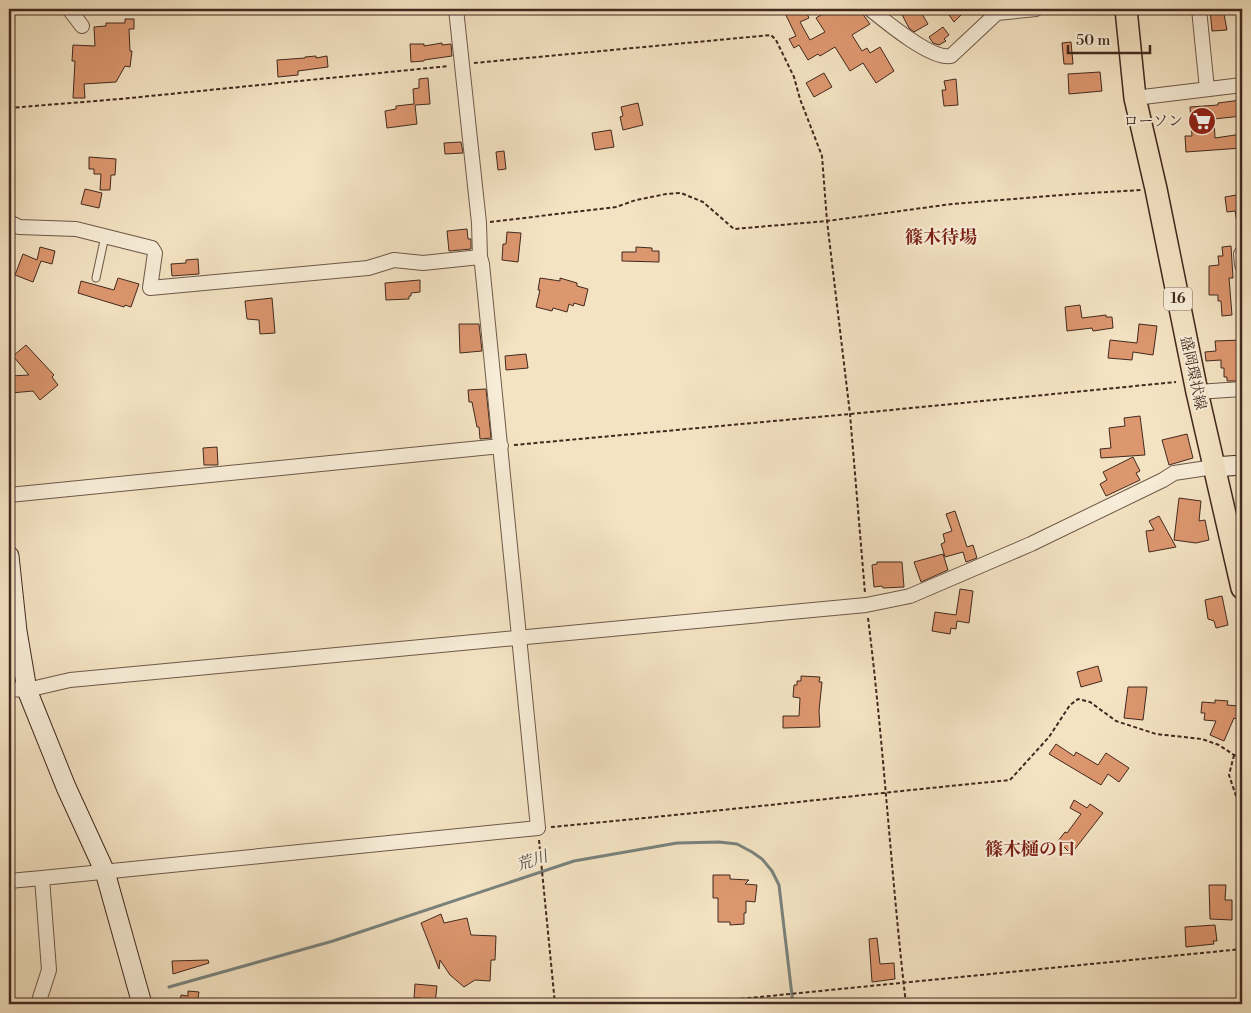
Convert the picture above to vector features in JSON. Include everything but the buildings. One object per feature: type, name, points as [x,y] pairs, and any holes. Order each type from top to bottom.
[{"type":"main road","name":"盛岡環状線","points":[[1126,9],[1135,98],[1156,189],[1197,392],[1242,588]]},
{"type":"street","points":[[70,9],[82,26]]},
{"type":"street","points":[[9,881],[538,828],[501,446],[480,257],[480,223],[456,9]]},
{"type":"street","points":[[870,9],[910,39],[936,55],[945,57],[951,56],[996,14],[1036,9]]},
{"type":"street","points":[[1198,9],[1207,89]]},
{"type":"street","points":[[1135,98],[1242,85]]},
{"type":"street","points":[[9,222],[19,227],[76,229],[152,248],[155,253],[150,288],[368,268],[394,260],[423,263],[480,257]]},
{"type":"street","points":[[1242,254],[1242,265]]},
{"type":"street","points":[[1197,392],[1242,389]]},
{"type":"street","points":[[9,495],[501,446]]},
{"type":"street","points":[[9,689],[28,690],[70,680],[866,605],[918,593],[1031,544],[1174,473],[1242,465]]},
{"type":"street","points":[[9,556],[17,631],[28,690],[66,787],[105,872],[142,1004]]},
{"type":"street","points":[[38,1004],[49,970],[42,878]]},
{"type":"lane","points":[[96,278],[105,236]]},
{"type":"path","points":[[9,108],[771,36],[776,40],[794,77],[800,99],[822,156],[827,221],[850,414],[866,605],[876,680],[906,1004]]},
{"type":"path","points":[[480,223],[616,207],[636,200],[680,193],[703,202],[734,229],[801,224],[952,204],[1156,189]]},
{"type":"path","points":[[501,446],[1176,382]]},
{"type":"path","points":[[555,1004],[538,828],[696,814],[885,792],[1010,780],[1049,737],[1070,705],[1078,699],[1090,702],[1116,721],[1156,734],[1202,739],[1242,757]]},
{"type":"path","points":[[1234,755],[1229,774],[1238,802],[1242,895]]},
{"type":"path","points":[[690,1004],[1242,949]]},
{"type":"waterway","name":"荒川","points":[[169,987],[333,941],[574,861],[677,843],[719,842],[737,844],[762,859],[772,871],[779,885],[793,1004]]},
{"type":"waterway","name":"荒川","points":[[103,1004],[124,999]]},
{"type":"place","name":"ローソン","points":[[1202,121]]},
{"type":"district","name":"篠木待場","points":[[941,237]]},
{"type":"district","name":"篠木樋の口","points":[[1030,849]]}]
